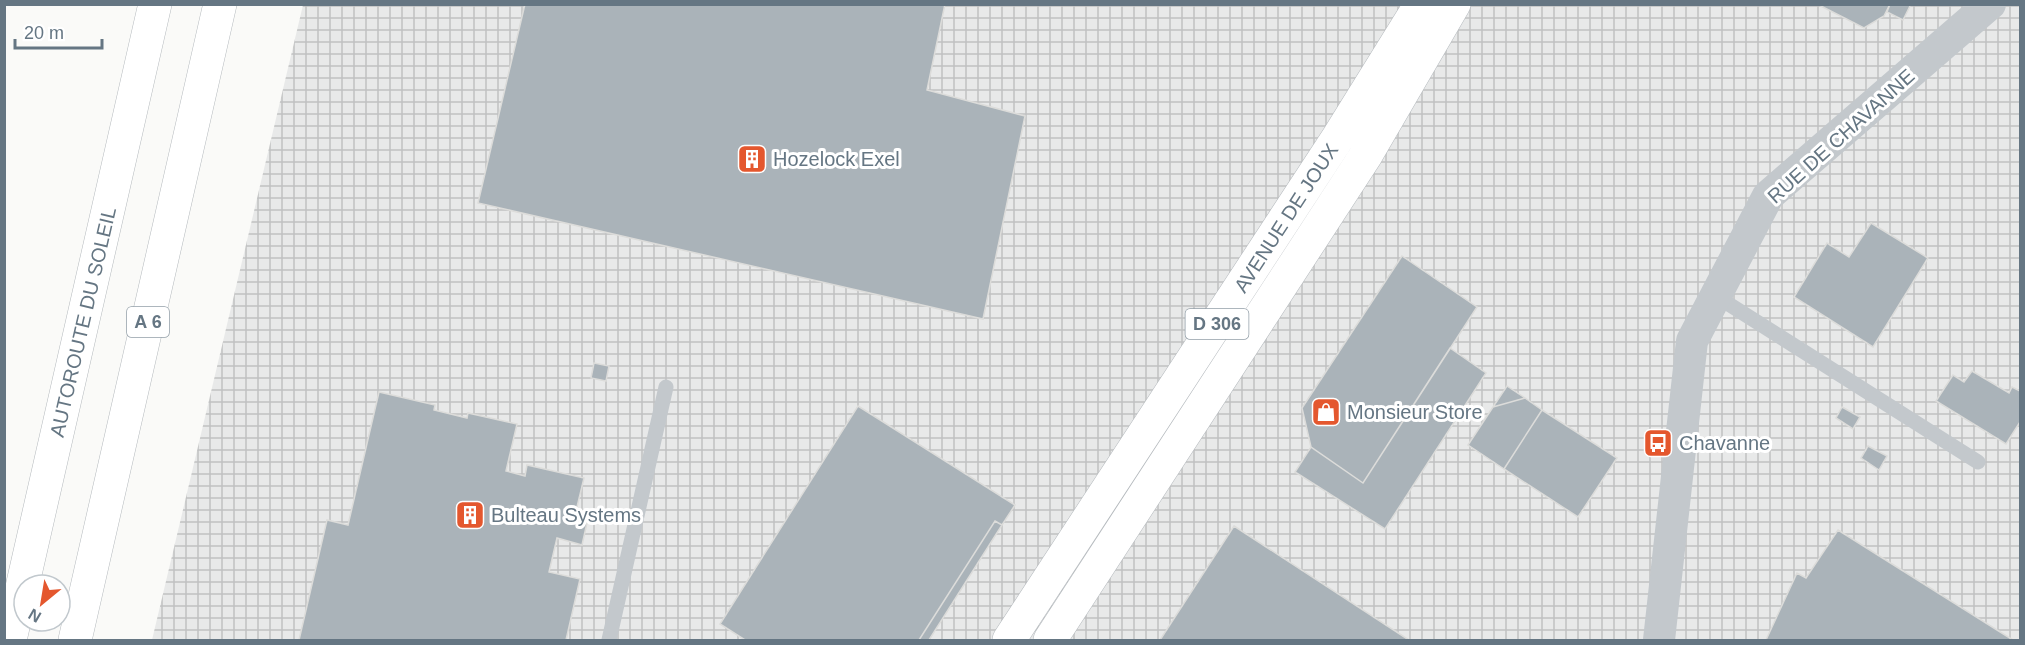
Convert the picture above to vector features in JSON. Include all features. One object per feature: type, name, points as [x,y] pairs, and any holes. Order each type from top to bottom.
[{"type":"main road","name":"AUTOROUTE DU SOLEIL","points":[[10,640],[155,4]]},
{"type":"main road","name":"A 6","points":[[75,640],[220,4]]},
{"type":"main road","name":"AVENUE DE JOUX","points":[[1009,640],[1333,146],[1421,4]]},
{"type":"main road","name":"AVENUE DE JOUX","points":[[1050,640],[1366,154],[1454,4]]},
{"type":"street","name":"RUE DE CHAVANNE","points":[[1659,640],[1692,341],[1768,196],[1990,4]]},
{"type":"lane","points":[[1716,296],[1978,462]]},
{"type":"lane","points":[[609,640],[666,387]]},
{"type":"shaded area","points":[[303,5],[2020,5],[2020,640],[152,640]]},
{"type":"building","name":"Hozelock Exel","points":[[525,4],[945,4],[927,90],[1025,116],[983,319],[478,203]]},
{"type":"building","points":[[1817,4],[1890,4],[1884,16],[1864,28]]},
{"type":"building","points":[[1890,4],[1911,4],[1903,20],[1887,12]]},
{"type":"building","points":[[1871,223],[1928,258],[1873,347],[1794,297],[1827,243],[1849,257]]},
{"type":"building","points":[[1402,256],[1477,307],[1363,483],[1311,447],[1302,408]]},
{"type":"building","points":[[1450,348],[1486,373],[1385,529],[1295,472],[1311,447],[1363,483]]},
{"type":"building","points":[[594,363],[609,366],[606,381],[591,378]]},
{"type":"building","points":[[1972,371],[2009,393],[2012,387],[2020,391],[2020,422],[2006,444],[1936,401],[1953,375],[1964,382]]},
{"type":"building","points":[[1507,386],[1525,398],[1493,407]]},
{"type":"building","name":"Bulteau Systems","points":[[379,392],[435,405],[434,410],[467,418],[468,413],[517,424],[506,471],[525,476],[527,465],[584,478],[576,511],[589,514],[582,545],[557,538],[549,572],[580,579],[566,640],[299,640],[327,520],[348,525]]},
{"type":"building","points":[[1525,398],[1542,410],[1504,469],[1468,445],[1493,407]]},
{"type":"building","points":[[858,406],[1015,505],[1002,525],[995,521],[919,640],[745,640],[720,624]]},
{"type":"building","points":[[1842,407],[1860,417],[1853,429],[1836,418]]},
{"type":"building","points":[[1542,410],[1617,458],[1578,517],[1504,469]]},
{"type":"building","points":[[1868,446],[1887,456],[1879,470],[1861,458]]},
{"type":"building","points":[[995,521],[1002,525],[929,640],[919,640]]},
{"type":"building","points":[[1234,526],[1409,640],[1160,640]]},
{"type":"building","points":[[1838,530],[2013,640],[1766,640],[1797,573],[1806,578]]},
{"type":"place","name":"Hozelock Exel","points":[[752,159]]},
{"type":"place","name":"Monsieur Store","points":[[1326,412]]},
{"type":"place","name":"Chavanne","points":[[1658,443]]},
{"type":"place","name":"Bulteau Systems","points":[[470,515]]}]
